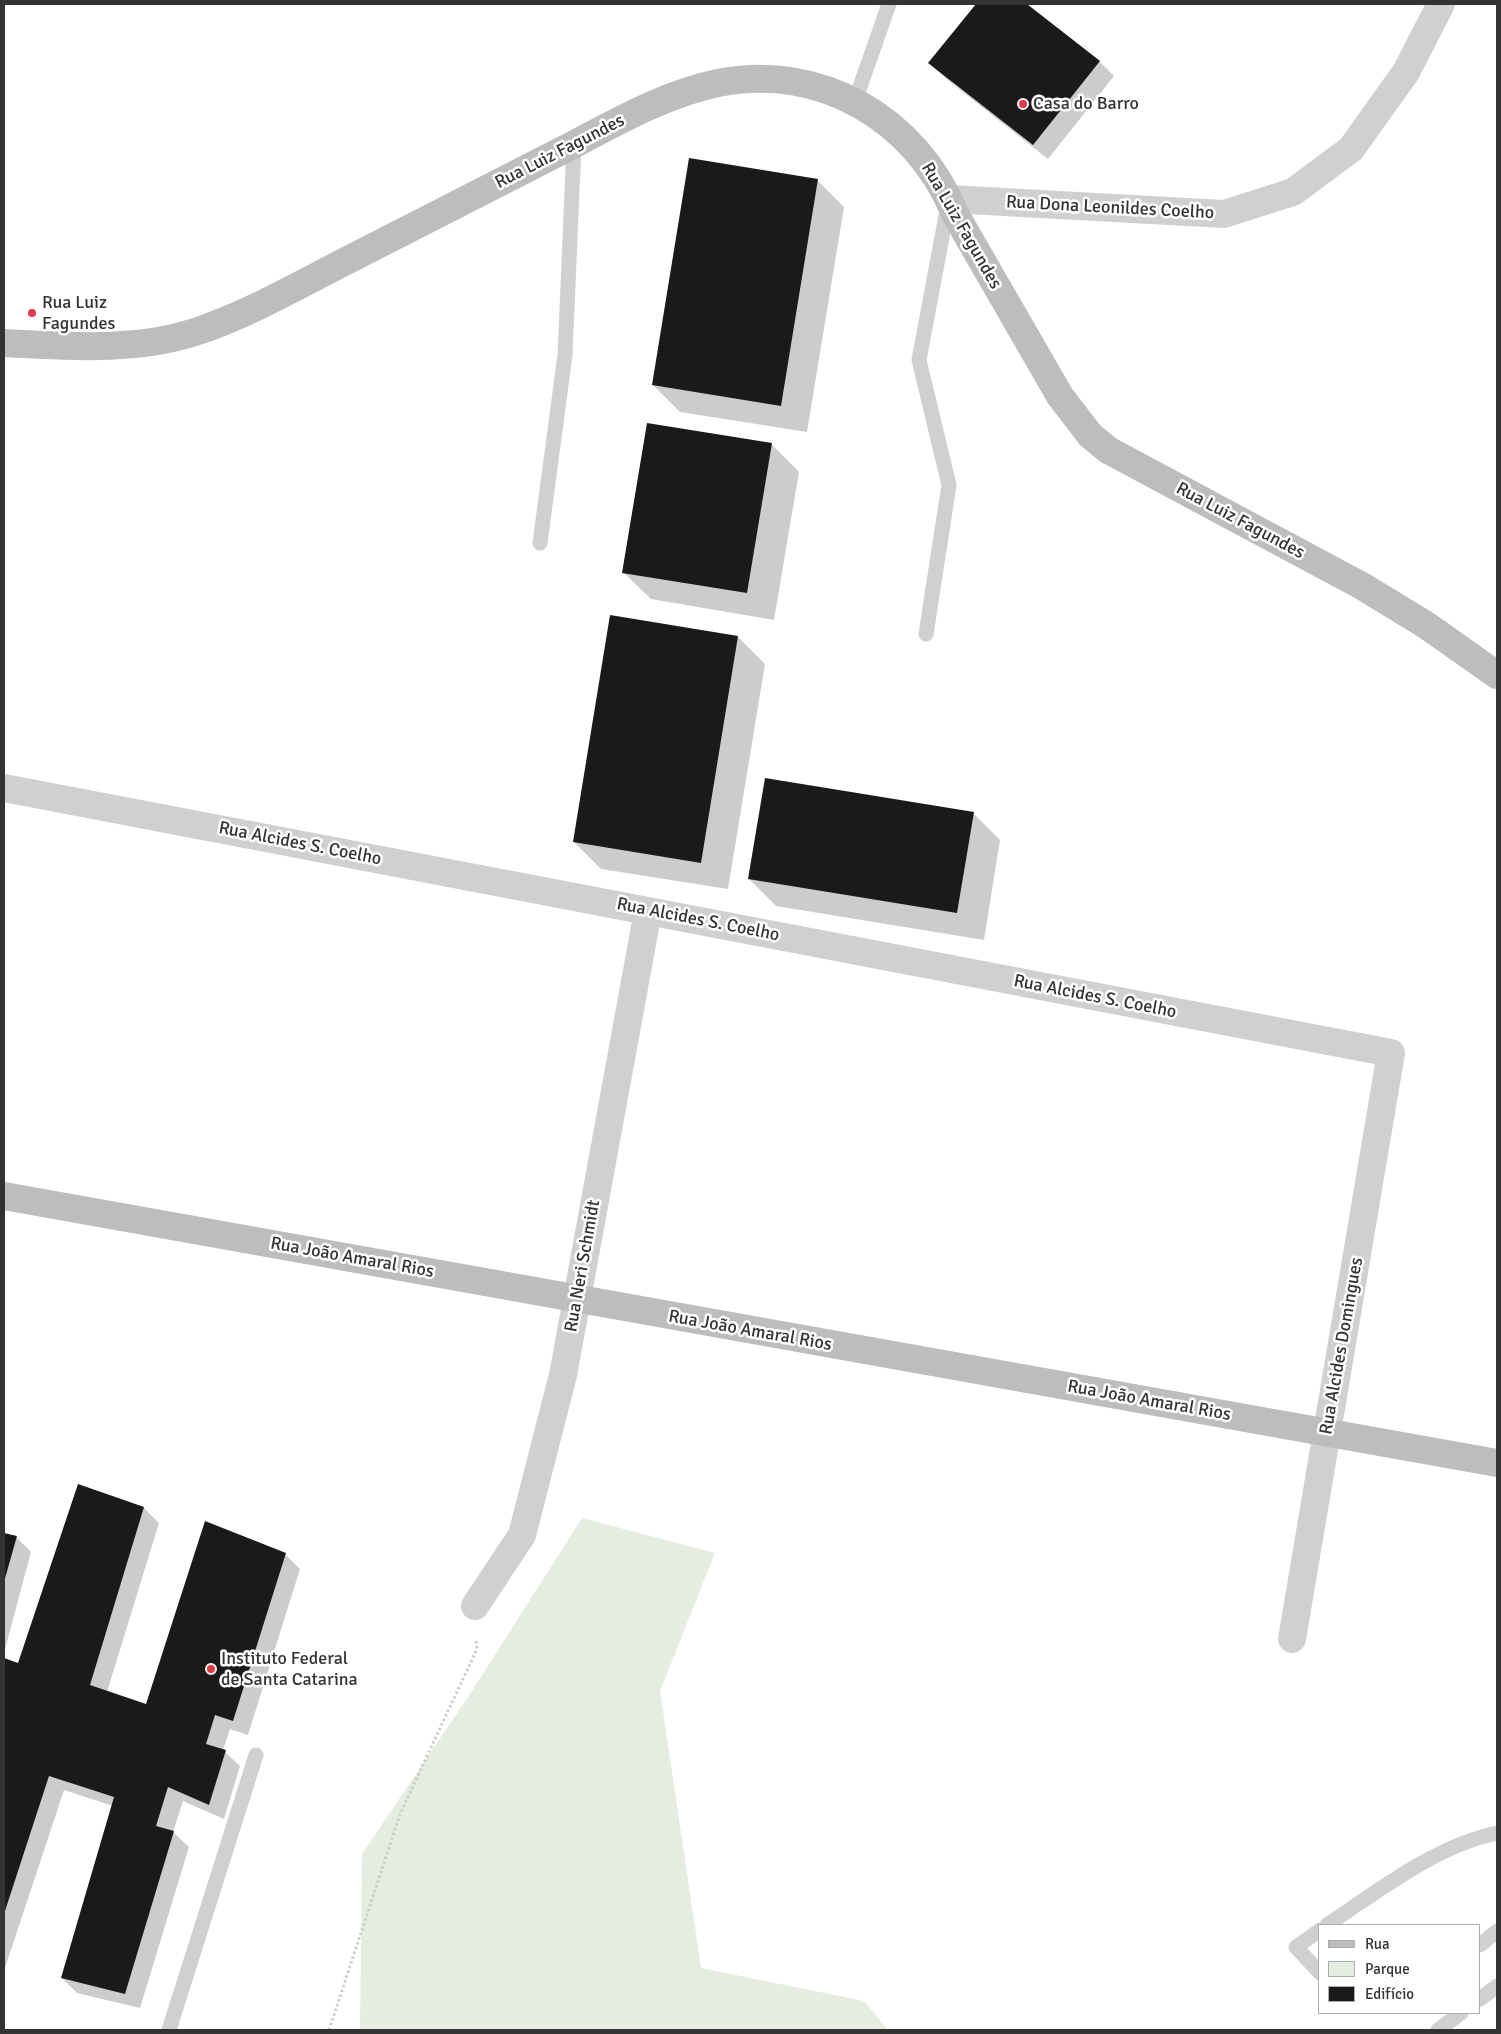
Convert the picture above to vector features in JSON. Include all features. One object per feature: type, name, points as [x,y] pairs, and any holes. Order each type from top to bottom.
[{"type":"main road","name":"Rua Luiz Fagundes","points":[[4,342],[105,347],[138,345],[194,332],[271,299],[658,104],[717,83],[746,79],[812,84],[856,101],[891,125],[910,143],[949,199],[955,214],[1050,380],[1090,435],[1108,450],[1362,586],[1426,626],[1497,675]]},
{"type":"main road","name":"Rua João Amaral Rios","points":[[4,1196],[1497,1463]]},
{"type":"street","name":"Rua Dona Leonildes Coelho","points":[[949,199],[1224,214],[1293,192],[1350,149],[1406,72],[1441,4]]},
{"type":"street","name":"Rua Alcides S. Coelho","points":[[4,788],[1391,1053]]},
{"type":"street","name":"Rua Neri Schmidt","points":[[475,1606],[522,1535],[563,1375],[648,911]]},
{"type":"street","name":"Rua Alcides Domingues","points":[[1292,1639],[1391,1053]]},
{"type":"lane","points":[[856,101],[890,4]]},
{"type":"lane","points":[[540,543],[565,355],[574,145]]},
{"type":"lane","points":[[926,634],[949,485],[919,360],[949,199]]},
{"type":"lane","points":[[169,2030],[256,1755]]},
{"type":"lane","points":[[1329,1924],[1386,1885],[1457,1845],[1497,1833]]},
{"type":"lane","points":[[1318,1931],[1296,1947],[1318,1971]]},
{"type":"lane","points":[[1481,1944],[1497,1931]]},
{"type":"lane","points":[[1481,1998],[1497,1986]]},
{"type":"lane","points":[[1438,2030],[1460,2014]]},
{"type":"path","points":[[328,2030],[400,1814],[477,1649],[475,1606]]},
{"type":"green space","points":[[582,1518],[715,1553],[660,1691],[701,1968],[864,2001],[888,2030],[360,2030],[362,1854],[472,1691]]},
{"type":"building","name":"Casa do Barro","points":[[976,4],[1027,4],[1100,61],[1033,145],[928,63]]},
{"type":"building","points":[[689,158],[818,179],[781,406],[652,385]]},
{"type":"building","points":[[647,423],[772,443],[747,593],[622,573]]},
{"type":"building","points":[[610,615],[738,636],[701,863],[573,842]]},
{"type":"building","points":[[765,778],[974,812],[957,913],[748,879]]},
{"type":"building","points":[[78,1484],[144,1507],[90,1685],[146,1704],[205,1521],[286,1553],[233,1721],[215,1715],[206,1744],[226,1750],[209,1805],[168,1787],[156,1826],[174,1831],[125,1994],[61,1978],[114,1797],[49,1776],[4,1914],[4,1658],[18,1663]]},
{"type":"building","points":[[4,1533],[17,1536],[4,1582]]},
{"type":"place","name":"Casa do Barro","points":[[1023,104]]},
{"type":"place","name":"Rua Luiz Fagundes","points":[[32,313]]},
{"type":"place","name":"Instituto Federal de Santa Catarina","points":[[211,1669]]}]
